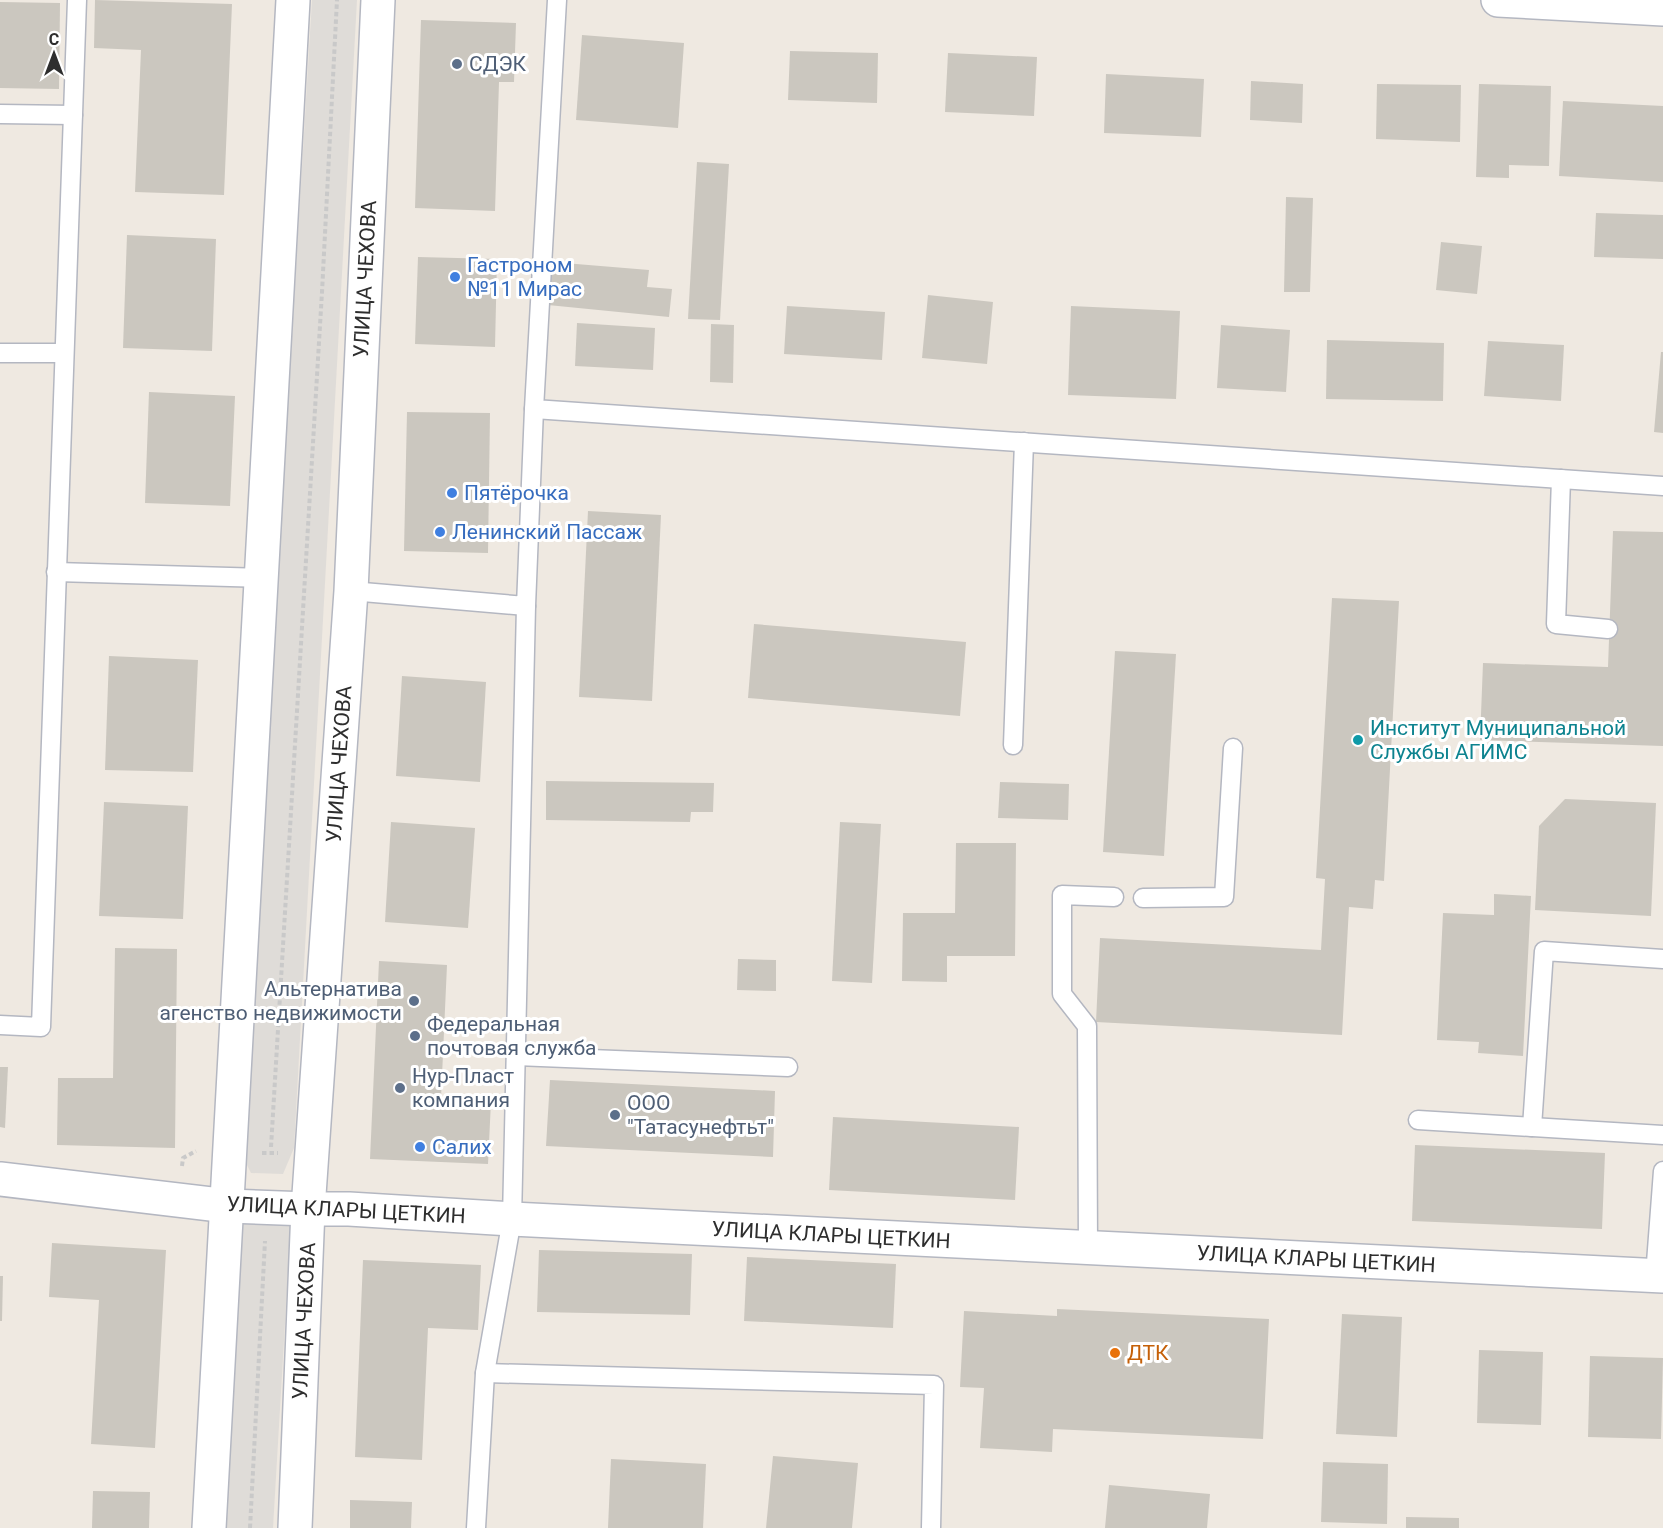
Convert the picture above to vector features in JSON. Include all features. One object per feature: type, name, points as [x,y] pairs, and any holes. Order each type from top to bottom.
[{"type":"main road","points":[[209,1528],[293,0]]},
{"type":"main road","name":"УЛИЦА ЧЕХОВА","points":[[295,1528],[308,1209],[351,591],[378,0]]},
{"type":"main road","points":[[1498,0],[1663,9]]},
{"type":"main road","name":"УЛИЦА КЛАРЫ ЦЕТКИН","points":[[0,1179],[228,1206],[349,1209],[1659,1276]]},
{"type":"lane","points":[[0,1025],[41,1027],[77,0]]},
{"type":"lane","points":[[476,1528],[485,1373],[512,1219],[526,606],[534,409],[557,0]]},
{"type":"lane","points":[[0,114],[73,115]]},
{"type":"lane","points":[[0,353],[64,353]]},
{"type":"lane","points":[[534,409],[1663,486]]},
{"type":"lane","points":[[1012,746],[1024,442]]},
{"type":"lane","points":[[1561,479],[1556,624],[1608,629]]},
{"type":"lane","points":[[56,572],[262,578]]},
{"type":"lane","points":[[351,591],[526,606]]},
{"type":"lane","points":[[1143,898],[1224,897],[1233,748]]},
{"type":"lane","points":[[1088,1248],[1087,1026],[1062,994],[1062,895],[1114,897]]},
{"type":"lane","points":[[1532,1127],[1545,951],[1663,959]]},
{"type":"lane","points":[[516,1056],[788,1067]]},
{"type":"lane","points":[[1418,1120],[1663,1135]]},
{"type":"lane","points":[[1659,1276],[1663,1171]]},
{"type":"lane","points":[[485,1373],[934,1385],[931,1528]]},
{"type":"path","points":[[271,1147],[337,0]]},
{"type":"path","points":[[256,1153],[280,1153]]},
{"type":"path","points":[[250,1528],[266,1236]]},
{"type":"shaded area","points":[[312,0],[357,0],[294,1148],[283,1174],[251,1173],[244,1159],[244,1139]]},
{"type":"shaded area","points":[[240,1218],[291,1221],[273,1528],[224,1528]]},
{"type":"building","points":[[95,0],[232,4],[224,195],[135,192],[141,50],[94,48]]},
{"type":"building","points":[[0,2],[60,3],[59,89],[0,88]]},
{"type":"building","points":[[421,20],[516,23],[514,82],[499,82],[495,211],[415,208]]},
{"type":"building","points":[[582,35],[684,43],[678,128],[576,120]]},
{"type":"building","points":[[790,51],[878,53],[877,103],[788,100]]},
{"type":"building","points":[[948,53],[1037,57],[1034,116],[945,112]]},
{"type":"building","points":[[1106,74],[1204,79],[1201,137],[1104,133]]},
{"type":"building","points":[[1251,81],[1303,84],[1302,123],[1250,120]]},
{"type":"building","points":[[1377,84],[1461,85],[1460,142],[1376,139]]},
{"type":"building","points":[[1479,84],[1551,86],[1549,166],[1509,165],[1509,178],[1476,177]]},
{"type":"building","points":[[1563,101],[1663,106],[1663,182],[1559,176]]},
{"type":"building","points":[[697,162],[729,164],[720,320],[688,319]]},
{"type":"building","points":[[1286,197],[1313,198],[1310,292],[1284,292]]},
{"type":"building","points":[[1596,213],[1663,215],[1663,259],[1594,257]]},
{"type":"building","points":[[127,235],[216,239],[212,351],[123,348]]},
{"type":"building","points":[[1441,242],[1482,246],[1477,294],[1436,290]]},
{"type":"building","points":[[418,257],[497,259],[495,347],[415,344]]},
{"type":"building","points":[[552,262],[649,270],[647,287],[672,289],[669,317],[548,305]]},
{"type":"building","points":[[928,295],[993,302],[987,364],[922,358]]},
{"type":"building","points":[[787,306],[885,312],[882,360],[784,354]]},
{"type":"building","points":[[1071,306],[1180,311],[1176,399],[1068,395]]},
{"type":"building","points":[[577,323],[655,328],[653,370],[575,366]]},
{"type":"building","points":[[711,324],[734,325],[733,383],[710,382]]},
{"type":"building","points":[[1221,325],[1290,330],[1286,392],[1217,388]]},
{"type":"building","points":[[1327,340],[1444,343],[1443,401],[1326,399]]},
{"type":"building","points":[[1488,341],[1564,345],[1561,401],[1484,396]]},
{"type":"building","points":[[1661,352],[1663,352],[1663,433],[1654,432]]},
{"type":"building","points":[[149,392],[235,396],[230,506],[145,503]]},
{"type":"building","points":[[407,412],[490,413],[488,553],[404,551]]},
{"type":"building","points":[[588,511],[661,515],[652,701],[579,697]]},
{"type":"building","points":[[1613,531],[1663,532],[1663,746],[1480,740],[1483,663],[1608,667]]},
{"type":"building","name":"Институт Муниципальной Службы АГИМС","points":[[1332,598],[1399,601],[1384,881],[1375,880],[1373,909],[1349,907],[1342,1035],[1096,1022],[1100,938],[1321,950],[1325,879],[1316,878]]},
{"type":"building","points":[[754,624],[966,642],[960,716],[748,698]]},
{"type":"building","points":[[1115,651],[1176,654],[1164,856],[1103,852]]},
{"type":"building","points":[[109,656],[198,660],[193,772],[105,770]]},
{"type":"building","points":[[402,676],[486,682],[480,782],[396,776]]},
{"type":"building","points":[[546,781],[714,783],[713,812],[691,812],[690,822],[546,820]]},
{"type":"building","points":[[1000,782],[1069,784],[1068,820],[998,818]]},
{"type":"building","points":[[1565,799],[1656,803],[1651,916],[1535,910],[1539,826]]},
{"type":"building","points":[[104,802],[188,806],[183,919],[99,916]]},
{"type":"building","points":[[391,822],[475,828],[468,928],[385,922]]},
{"type":"building","points":[[840,822],[881,824],[872,983],[832,981]]},
{"type":"building","points":[[956,843],[1016,843],[1015,956],[947,956],[947,982],[902,981],[903,913],[955,913]]},
{"type":"building","points":[[1494,894],[1531,896],[1523,1056],[1478,1053],[1479,1042],[1437,1040],[1443,913],[1494,915]]},
{"type":"building","points":[[115,948],[177,949],[175,1148],[57,1145],[58,1078],[113,1078]]},
{"type":"building","points":[[738,959],[776,960],[776,991],[737,990]]},
{"type":"building","points":[[379,961],[447,965],[441,1098],[491,1101],[488,1164],[370,1159]]},
{"type":"building","points":[[0,1067],[8,1067],[5,1128],[0,1127]]},
{"type":"building","points":[[550,1080],[775,1091],[773,1157],[546,1146]]},
{"type":"building","points":[[833,1117],[1019,1127],[1015,1200],[829,1190]]},
{"type":"building","points":[[1415,1145],[1605,1153],[1602,1229],[1412,1221]]},
{"type":"building","points":[[52,1243],[166,1250],[155,1448],[91,1444],[99,1300],[49,1297]]},
{"type":"building","points":[[539,1250],[692,1254],[690,1315],[537,1312]]},
{"type":"building","points":[[747,1257],[896,1264],[893,1328],[744,1321]]},
{"type":"building","points":[[363,1260],[481,1265],[478,1330],[428,1328],[422,1460],[355,1457]]},
{"type":"building","points":[[0,1276],[3,1276],[2,1321],[0,1321]]},
{"type":"building","name":"ДТК","points":[[1057,1309],[1269,1319],[1263,1439],[1053,1429],[1052,1452],[980,1448],[984,1388],[960,1387],[964,1311],[1057,1316]]},
{"type":"building","points":[[1342,1314],[1402,1317],[1397,1437],[1336,1434]]},
{"type":"building","points":[[1479,1350],[1543,1352],[1541,1425],[1477,1423]]},
{"type":"building","points":[[1590,1356],[1663,1358],[1661,1439],[1588,1437]]},
{"type":"building","points":[[773,1456],[858,1463],[852,1528],[766,1528]]},
{"type":"building","points":[[611,1459],[706,1464],[703,1528],[608,1528]]},
{"type":"building","points":[[1323,1462],[1388,1464],[1387,1524],[1321,1522]]},
{"type":"building","points":[[1109,1485],[1210,1494],[1207,1528],[1105,1528]]},
{"type":"building","points":[[93,1491],[150,1492],[149,1528],[92,1528]]},
{"type":"building","points":[[350,1500],[412,1502],[411,1528],[350,1528]]},
{"type":"building","points":[[1406,1517],[1459,1518],[1459,1528],[1406,1528]]},
{"type":"place","name":"СДЭК","points":[[457,64]]},
{"type":"place","name":"Гастроном №11 Мирас","points":[[455,277]]},
{"type":"place","name":"Пятёрочка","points":[[452,493]]},
{"type":"place","name":"Ленинский Пассаж","points":[[440,532]]},
{"type":"place","name":"Институт Муниципальной Службы АГИМС","points":[[1358,740]]},
{"type":"place","name":"Альтернатива агенство недвижимости","points":[[414,1001]]},
{"type":"place","name":"Федеральная почтовая служба","points":[[415,1036]]},
{"type":"place","name":"Нур-Пласт компания","points":[[400,1088]]},
{"type":"place","name":"ООО \"Татасунефтьт\"","points":[[615,1115]]},
{"type":"place","name":"Салих","points":[[420,1147]]},
{"type":"place","name":"ДТК","points":[[1115,1353]]}]
